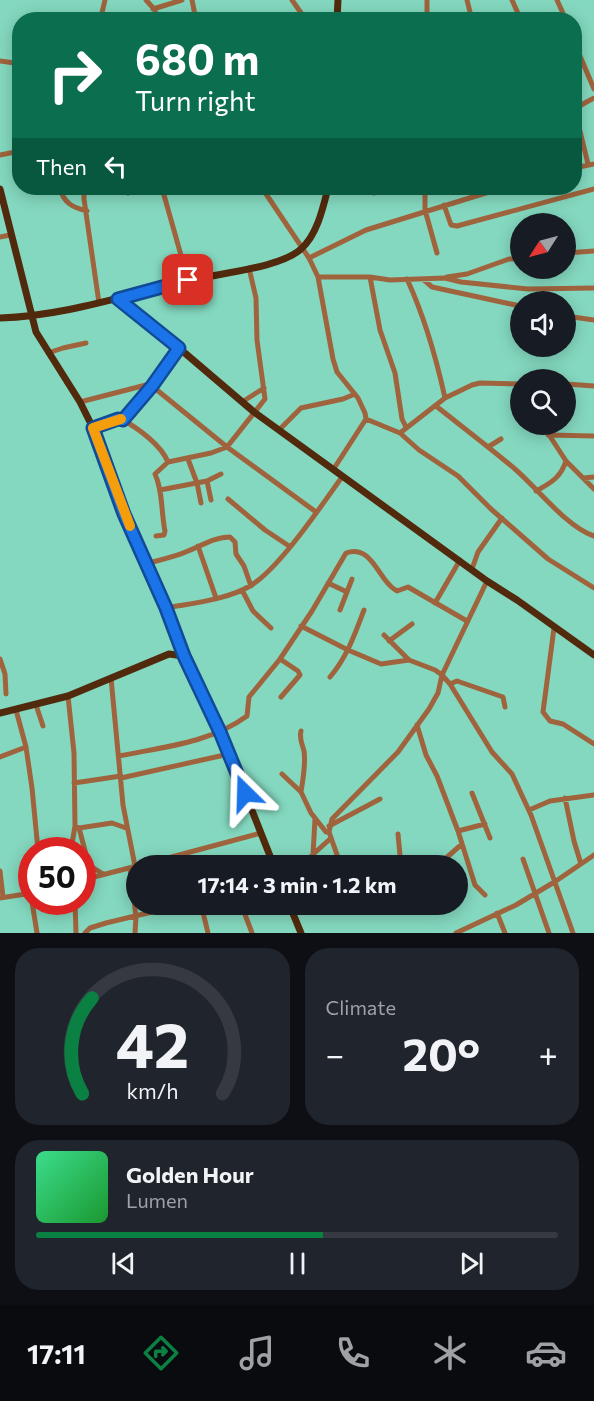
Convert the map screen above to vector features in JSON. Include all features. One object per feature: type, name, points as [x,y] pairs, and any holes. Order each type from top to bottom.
[{"type":"main road","points":[[0,189],[2,211],[36,332],[80,402],[93,428],[124,514],[166,608],[184,656],[230,754],[270,855]]},
{"type":"main road","points":[[0,318],[31,317],[118,299],[284,258],[302,249],[310,238],[320,218],[326,195]]},
{"type":"main road","points":[[118,299],[254,412],[487,581],[594,655]]},
{"type":"main road","points":[[0,713],[68,696],[169,654],[176,647],[177,640]]},
{"type":"main road","points":[[169,654],[184,656]]},
{"type":"main road","points":[[294,915],[301,933]]},
{"type":"street","points":[[146,0],[154,12]]},
{"type":"street","points":[[153,9],[182,0]]},
{"type":"street","points":[[582,61],[594,89]]},
{"type":"street","points":[[582,137],[591,164]]},
{"type":"street","points":[[63,195],[67,203],[87,211]]},
{"type":"street","points":[[85,195],[99,303]]},
{"type":"street","points":[[164,195],[188,280]]},
{"type":"street","points":[[267,195],[309,258],[318,278],[333,358],[338,372],[362,405],[366,419],[333,470]]},
{"type":"street","points":[[425,195],[425,210],[436,253]]},
{"type":"street","points":[[309,258],[366,230],[478,195]]},
{"type":"street","points":[[444,205],[452,225],[457,226],[572,195]]},
{"type":"street","points":[[0,237],[10,235]]},
{"type":"street","points":[[576,252],[594,251]]},
{"type":"street","points":[[318,278],[370,277],[390,280],[446,278],[467,274],[510,259]]},
{"type":"street","points":[[156,536],[164,535],[165,531],[160,490],[155,474],[168,462],[188,459],[227,447],[265,399],[257,340],[256,298],[249,268]]},
{"type":"street","points":[[370,277],[380,330],[395,373],[402,419],[406,427]]},
{"type":"street","points":[[446,278],[461,282],[528,289],[593,287]]},
{"type":"street","points":[[407,279],[422,311],[445,399]]},
{"type":"street","points":[[424,280],[432,287],[510,304]]},
{"type":"street","points":[[576,317],[594,320]]},
{"type":"street","points":[[48,353],[86,343]]},
{"type":"street","points":[[123,420],[152,386],[179,348]]},
{"type":"street","points":[[400,433],[445,399],[480,383],[510,384]]},
{"type":"street","points":[[80,402],[146,385],[152,386],[227,447],[316,512]]},
{"type":"street","points":[[576,385],[594,386]]},
{"type":"street","points":[[242,402],[264,388]]},
{"type":"street","points":[[279,430],[301,408],[343,399],[355,394]]},
{"type":"street","points":[[436,406],[511,465],[536,491],[582,530],[594,536]]},
{"type":"street","points":[[93,428],[118,419],[123,420],[158,448],[166,456],[168,462]]},
{"type":"street","points":[[366,419],[400,433],[419,450],[458,476],[548,559],[594,588]]},
{"type":"street","points":[[548,435],[594,436]]},
{"type":"street","points":[[548,435],[566,461],[594,489]]},
{"type":"street","points":[[488,447],[501,439]]},
{"type":"street","points":[[188,459],[201,503]]},
{"type":"street","points":[[536,491],[558,477],[566,461]]},
{"type":"street","points":[[160,490],[207,481],[221,474]]},
{"type":"street","points":[[166,608],[216,598],[251,586],[289,546],[342,477]]},
{"type":"street","points":[[583,478],[594,477]]},
{"type":"street","points":[[207,481],[211,500]]},
{"type":"street","points":[[228,499],[265,530],[289,546]]},
{"type":"street","points":[[472,569],[478,552],[502,518]]},
{"type":"street","points":[[145,564],[230,537],[235,542],[236,555],[244,566],[251,586]]},
{"type":"street","points":[[198,546],[216,598]]},
{"type":"street","points":[[119,756],[204,738],[220,732],[247,716],[249,697],[280,658],[346,553],[354,551],[371,559],[379,573],[397,591],[408,587],[466,621]]},
{"type":"street","points":[[435,603],[460,561]]},
{"type":"street","points":[[340,610],[352,579]]},
{"type":"street","points":[[336,855],[330,838],[329,829],[332,819],[398,752],[438,693],[441,675],[487,581]]},
{"type":"street","points":[[328,583],[347,592]]},
{"type":"street","points":[[242,590],[253,611],[271,628]]},
{"type":"street","points":[[330,677],[342,663],[364,610]]},
{"type":"street","points":[[389,641],[412,624]]},
{"type":"street","points":[[301,626],[381,664],[409,660]]},
{"type":"street","points":[[554,628],[543,712],[550,721],[563,724],[594,744]]},
{"type":"street","points":[[384,635],[409,660],[435,670],[450,684],[492,752],[512,774],[529,810],[556,881],[571,933]]},
{"type":"street","points":[[280,658],[300,675],[281,697]]},
{"type":"street","points":[[0,659],[5,674],[6,694]]},
{"type":"street","points":[[111,678],[126,828],[132,855]]},
{"type":"street","points":[[450,684],[457,681],[503,697],[505,706]]},
{"type":"street","points":[[68,696],[74,753],[77,827],[88,862],[103,874]]},
{"type":"street","points":[[36,705],[43,726]]},
{"type":"street","points":[[16,710],[26,747],[37,837]]},
{"type":"street","points":[[417,725],[426,755],[437,776],[458,831],[475,885],[485,895]]},
{"type":"street","points":[[301,731],[299,739],[303,749],[304,765],[301,792]]},
{"type":"street","points":[[0,757],[26,747]]},
{"type":"street","points":[[74,783],[121,777],[230,754]]},
{"type":"street","points":[[282,774],[301,792],[315,819],[326,832],[380,799]]},
{"type":"street","points":[[472,793],[490,838]]},
{"type":"street","points":[[529,810],[565,798],[594,795]]},
{"type":"street","points":[[565,798],[580,864]]},
{"type":"street","points":[[313,855],[315,819]]},
{"type":"street","points":[[77,827],[112,823],[126,828]]},
{"type":"street","points":[[458,831],[485,824]]},
{"type":"street","points":[[74,837],[77,827]]},
{"type":"street","points":[[176,855],[261,832]]},
{"type":"street","points":[[398,834],[400,855]]},
{"type":"street","points":[[313,855],[330,838]]},
{"type":"street","points":[[449,855],[462,844]]},
{"type":"street","points":[[456,933],[534,894],[594,855]]},
{"type":"street","points":[[523,859],[549,933]]},
{"type":"street","points":[[96,876],[126,868]]},
{"type":"street","points":[[0,871],[2,897],[18,895]]},
{"type":"street","points":[[497,913],[505,933]]},
{"type":"street","points":[[34,915],[37,933]]},
{"type":"street","points":[[75,915],[76,933]]},
{"type":"street","points":[[85,933],[90,928],[144,915]]},
{"type":"street","points":[[204,915],[208,933]]},
{"type":"street","points":[[245,915],[252,933]]},
{"type":"street","points":[[135,933],[136,917]]},
{"type":"slow traffic","points":[[121,419],[93,428],[130,526]]},
{"type":"route","points":[[188,280],[118,299],[179,348],[152,386],[123,420],[118,419],[93,428],[124,514],[245,793]]}]
